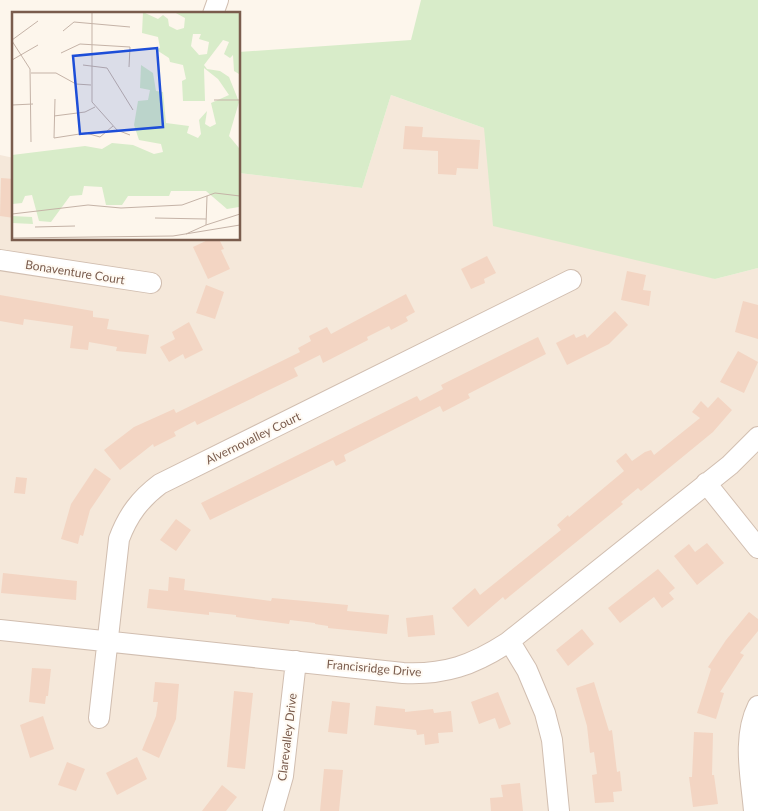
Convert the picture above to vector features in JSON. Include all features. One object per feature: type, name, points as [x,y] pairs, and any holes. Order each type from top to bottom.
[{"type":"street","points":[[214,12],[218,0]]},
{"type":"street","name":"Bonaventure Court","points":[[0,260],[150,283]]},
{"type":"street","name":"Alvernovalley Court","points":[[99,718],[119,539],[124,525],[134,508],[146,495],[160,484],[571,280]]},
{"type":"street","name":"Francisridge Drive","points":[[0,630],[403,673],[437,672],[459,668],[490,654],[507,643],[706,484],[745,451],[758,437]]},
{"type":"street","points":[[706,484],[758,548]]},
{"type":"street","points":[[507,643],[513,647],[527,670],[546,714],[552,740],[559,811]]},
{"type":"street","name":"Clarevalley Drive","points":[[273,811],[284,776],[296,661]]},
{"type":"street","points":[[754,811],[748,745],[758,706]]},
{"type":"shaded area","points":[[391,95],[484,128],[715,279],[758,268],[758,811],[0,811],[0,155],[12,158],[12,240],[240,240],[240,173],[362,188]]},
{"type":"green space","points":[[421,0],[758,0],[758,268],[715,279],[493,226],[484,128],[391,95],[362,188],[240,173],[240,52],[411,40]]},
{"type":"building","points":[[405,126],[423,127],[422,137],[480,140],[478,169],[457,168],[456,175],[438,174],[438,151],[403,149]]},
{"type":"building","points":[[1,178],[12,179],[12,218],[0,216]]},
{"type":"building","points":[[208,240],[220,240],[224,249],[221,250],[230,269],[208,279],[193,247]]},
{"type":"building","points":[[487,256],[496,273],[484,279],[485,283],[471,289],[461,269]]},
{"type":"building","points":[[627,271],[646,275],[643,290],[651,291],[649,306],[621,300]]},
{"type":"building","points":[[206,285],[224,292],[215,319],[196,313]]},
{"type":"building","points":[[406,294],[415,312],[406,317],[408,321],[391,330],[389,326],[367,337],[368,340],[323,363],[320,355],[294,368],[298,376],[197,425],[195,421],[174,432],[176,436],[154,447],[153,444],[120,470],[104,450],[134,427],[174,409],[176,413],[300,352],[298,348],[311,341],[309,336],[327,327],[331,334]]},
{"type":"building","points":[[0,295],[93,311],[93,317],[109,319],[107,329],[149,335],[146,354],[116,351],[117,347],[89,342],[88,350],[70,348],[73,326],[24,319],[23,325],[0,321]]},
{"type":"building","points":[[743,301],[758,305],[758,339],[735,332]]},
{"type":"building","points":[[615,311],[628,325],[609,344],[567,365],[556,343],[574,334],[576,338],[585,334],[587,338]]},
{"type":"building","points":[[189,322],[203,350],[185,359],[183,354],[169,362],[160,347],[175,339],[172,332]]},
{"type":"building","points":[[538,337],[546,354],[468,394],[470,398],[443,412],[440,406],[344,455],[346,461],[336,466],[333,460],[210,520],[201,503],[417,396],[420,401],[443,389],[441,385]]},
{"type":"building","points":[[738,351],[758,362],[744,393],[720,382]]},
{"type":"building","points":[[718,397],[732,410],[713,432],[641,491],[638,488],[621,502],[623,504],[505,600],[503,597],[468,627],[452,608],[475,588],[480,595],[561,530],[557,525],[624,471],[616,461],[626,453],[632,461],[651,450],[654,455],[700,418],[692,412],[701,401],[708,408]]},
{"type":"building","points":[[95,468],[111,479],[90,510],[83,536],[80,535],[78,544],[61,539],[71,504]]},
{"type":"building","points":[[16,477],[27,478],[25,494],[14,493]]},
{"type":"building","points":[[176,519],[191,530],[176,551],[160,540]]},
{"type":"building","points":[[707,543],[724,563],[697,585],[674,556],[689,544],[695,552]]},
{"type":"building","points":[[658,569],[675,588],[669,593],[674,599],[662,608],[654,597],[620,623],[608,608]]},
{"type":"building","points":[[3,573],[77,581],[76,600],[1,593]]},
{"type":"building","points":[[169,577],[185,579],[184,590],[271,601],[272,598],[348,605],[347,611],[389,615],[387,634],[328,628],[328,626],[315,623],[290,620],[289,624],[236,617],[236,615],[209,612],[209,615],[147,608],[149,589],[168,591]]},
{"type":"building","points":[[749,612],[758,619],[758,631],[740,653],[744,655],[720,692],[724,693],[716,719],[697,713],[711,669],[708,667],[726,640]]},
{"type":"building","points":[[433,615],[435,635],[408,637],[406,618]]},
{"type":"building","points":[[582,629],[594,644],[568,666],[556,650]]},
{"type":"building","points":[[32,668],[51,669],[48,696],[46,696],[45,704],[29,702]]},
{"type":"building","points":[[155,682],[179,684],[176,719],[159,758],[142,750],[156,716],[158,702],[153,702]]},
{"type":"building","points":[[594,682],[609,731],[612,730],[617,772],[620,771],[622,791],[613,792],[614,802],[595,803],[592,775],[597,774],[594,752],[590,753],[587,726],[576,688]]},
{"type":"building","points":[[234,691],[253,693],[245,769],[227,767]]},
{"type":"building","points":[[498,692],[511,724],[499,729],[495,718],[479,724],[471,702]]},
{"type":"building","points":[[332,701],[350,703],[347,734],[328,732]]},
{"type":"building","points":[[376,706],[405,709],[405,712],[433,709],[434,713],[451,711],[453,732],[438,733],[439,743],[425,745],[424,734],[417,735],[416,730],[374,725]]},
{"type":"building","points":[[43,716],[54,749],[30,758],[20,725]]},
{"type":"building","points":[[694,732],[713,733],[712,775],[714,775],[718,804],[693,807],[689,777],[692,777]]},
{"type":"building","points":[[137,757],[147,779],[117,795],[106,773]]},
{"type":"building","points":[[67,762],[85,769],[76,791],[58,785]]},
{"type":"building","points":[[324,769],[343,770],[339,811],[320,811]]},
{"type":"building","points":[[520,783],[523,811],[491,811],[490,798],[503,797],[501,785]]},
{"type":"building","points":[[222,785],[237,797],[226,811],[202,811]]}]
